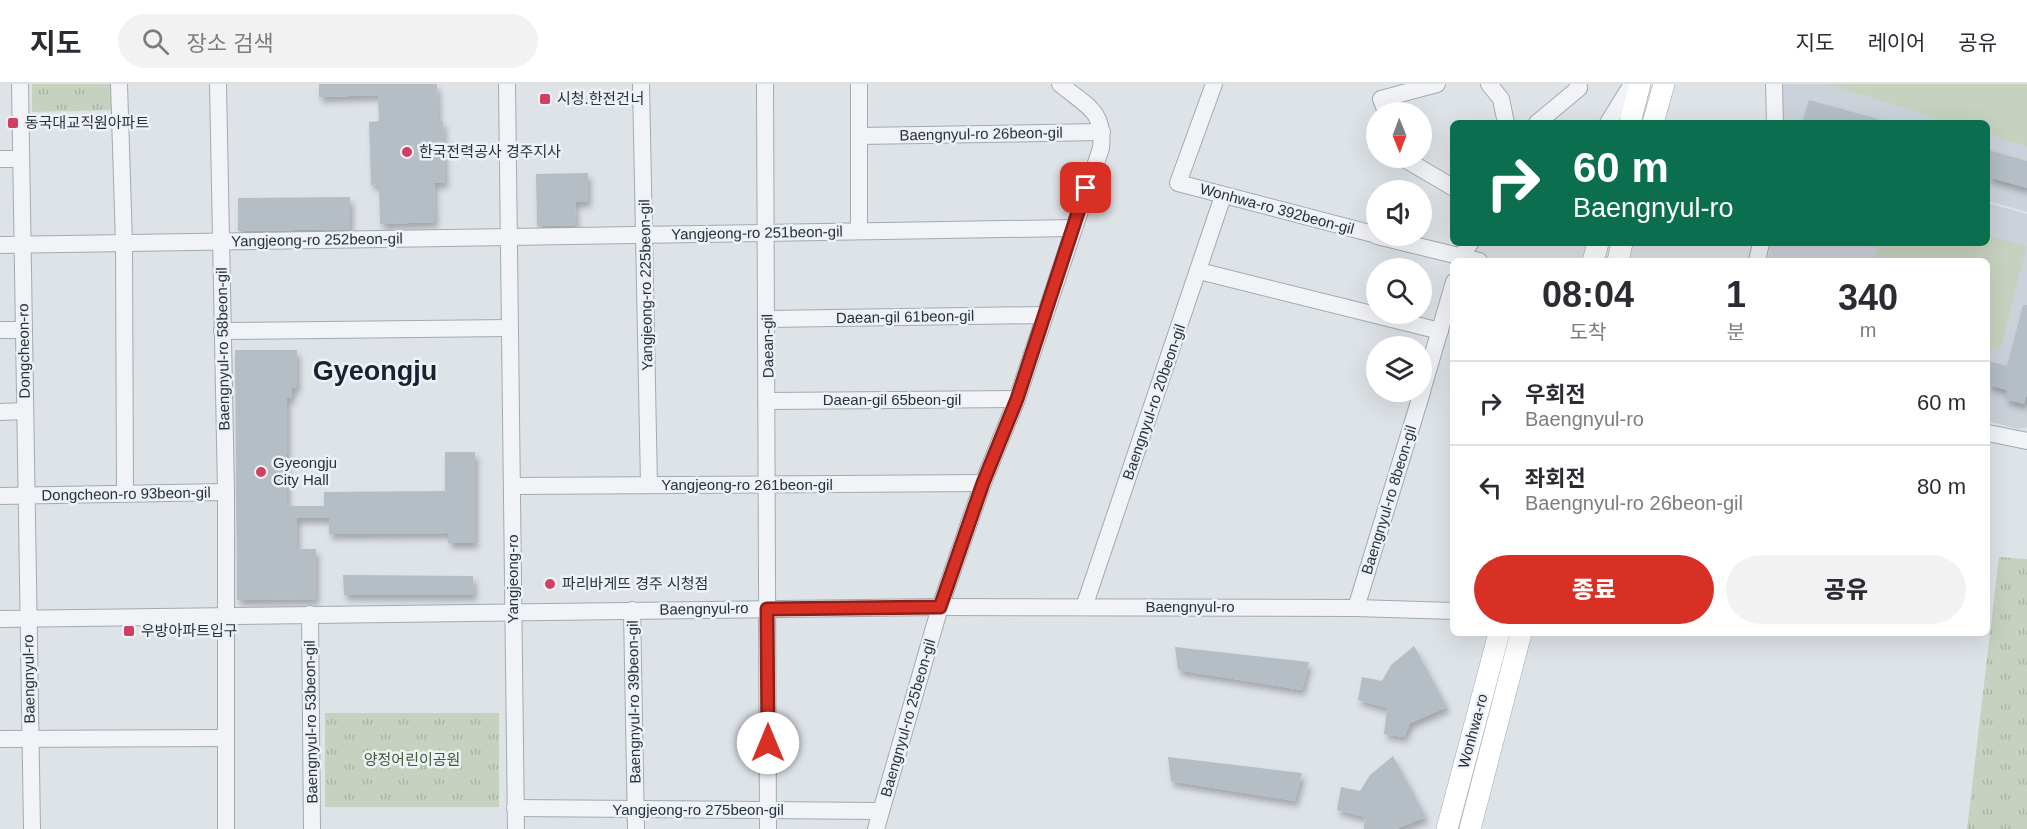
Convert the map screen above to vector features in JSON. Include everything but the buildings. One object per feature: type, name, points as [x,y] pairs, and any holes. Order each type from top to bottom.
[{"type":"main road","points":[[1631,120],[1640,84]]},
{"type":"main road","points":[[1654,120],[1664,84]]},
{"type":"main road","name":"Wonhwa-ro","points":[[1447,829],[1498,636]]},
{"type":"main road","name":"Wonhwa-ro","points":[[1470,829],[1520,636]]},
{"type":"street","name":"Dongcheon-ro","points":[[20,84],[27,619]]},
{"type":"street","points":[[119,84],[124,243],[125,494]]},
{"type":"street","name":"Baengnyul-ro 58beon-gil","points":[[218,84],[225,492],[226,829]]},
{"type":"street","name":"Yangjeong-ro","points":[[507,84],[516,829]]},
{"type":"street","name":"Yangjeong-ro 225beon-gil","points":[[641,84],[649,485]]},
{"type":"street","name":"Daean-gil","points":[[765,84],[768,829]]},
{"type":"street","name":"Yangjeong-ro 251beon-gil","points":[[859,84],[860,231]]},
{"type":"street","points":[[940,607],[983,483],[1017,399],[1042,315],[1101,148],[1102,132],[1099,117],[1060,84]]},
{"type":"street","name":"Wonhwa-ro 392beon-gil","points":[[1214,84],[1178,183],[1366,233]]},
{"type":"street","points":[[1382,102],[1381,99],[1437,84]]},
{"type":"street","points":[[1489,84],[1501,99],[1505,120]]},
{"type":"street","points":[[1541,120],[1579,88],[1578,84]]},
{"type":"street","points":[[1610,120],[1632,84]]},
{"type":"street","points":[[1774,84],[1775,120]]},
{"type":"street","name":"Baengnyul-ro 26beon-gil","points":[[860,136],[1102,132]]},
{"type":"street","points":[[0,159],[21,159]]},
{"type":"street","points":[[1420,168],[1450,186]]},
{"type":"street","name":"Baengnyul-ro 20beon-gil","points":[[1084,607],[1224,196]]},
{"type":"street","name":"Yangjeong-ro 251beon-gil","points":[[510,237],[1072,228]]},
{"type":"street","name":"Yangjeong-ro 252beon-gil","points":[[0,245],[510,237]]},
{"type":"street","name":"Wonhwa-ro 392beon-gil","points":[[1425,246],[1463,254]]},
{"type":"street","points":[[1199,271],[1440,332]]},
{"type":"street","name":"Baengnyul-ro 8beon-gil","points":[[1432,358],[1450,296]]},
{"type":"street","name":"Daean-gil 61beon-gil","points":[[767,319],[1042,315]]},
{"type":"street","points":[[222,331],[510,328]]},
{"type":"street","points":[[0,330],[23,330]]},
{"type":"street","name":"Daean-gil 65beon-gil","points":[[768,401],[1017,399]]},
{"type":"street","name":"Baengnyul-ro 8beon-gil","points":[[1356,608],[1419,402]]},
{"type":"street","points":[[0,412],[25,411]]},
{"type":"street","points":[[1990,433],[2027,441]]},
{"type":"street","name":"Yangjeong-ro 261beon-gil","points":[[512,486],[983,483]]},
{"type":"street","name":"Dongcheon-ro 93beon-gil","points":[[0,496],[225,492]]},
{"type":"street","name":"Baengnyul-ro","points":[[0,619],[225,614],[513,613],[940,607],[1356,608],[1450,611]]},
{"type":"street","name":"Baengnyul-ro 25beon-gil","points":[[876,829],[940,607]]},
{"type":"street","name":"Baengnyul-ro 39beon-gil","points":[[632,610],[636,829]]},
{"type":"street","name":"Baengnyul-ro 53beon-gil","points":[[310,614],[312,829]]},
{"type":"street","name":"Baengnyul-ro","points":[[27,619],[32,829]]},
{"type":"street","points":[[30,738],[225,738]]},
{"type":"street","name":"Baengnyul-ro","points":[[0,739],[30,738]]},
{"type":"street","name":"Yangjeong-ro 275beon-gil","points":[[515,808],[880,811]]},
{"type":"shaded area","points":[[1780,84],[2027,84],[2027,212],[1990,202],[1990,120],[1781,120]]},
{"type":"shaded area","points":[[1990,204],[2027,214],[2027,427],[2018,429],[1990,422],[1990,258],[1768,258],[1770,246],[1990,246]]},
{"type":"green space","points":[[32,84],[112,84],[113,110],[32,112]]},
{"type":"green space","points":[[1828,84],[2027,84],[2027,147],[1990,135],[1990,120],[1942,120]]},
{"type":"green space","points":[[1990,237],[2027,246],[2000,350],[1990,348],[1990,258],[1875,258],[1877,246],[1990,246]]},
{"type":"green space","points":[[1999,557],[2027,559],[2027,829],[1967,829]]},
{"type":"green space","name":"양정어린이공원","points":[[325,713],[499,713],[499,807],[325,807]]},
{"type":"place","name":"시청.한전건너","points":[[545,99]]},
{"type":"place","name":"동국대교직원아파트","points":[[13,123]]},
{"type":"place","name":"한국전력공사 경주지사","points":[[407,152]]},
{"type":"place","name":"Gyeongju City Hall","points":[[261,472]]},
{"type":"place","name":"파리바게뜨 경주 시청점","points":[[550,584]]},
{"type":"place","name":"우방아파트입구","points":[[129,631]]},
{"type":"district","name":"Gyeongju","points":[[375,371]]},
{"type":"route","points":[[768,743],[767,609],[940,607],[983,483],[1017,399],[1042,315],[1086,188]]}]
